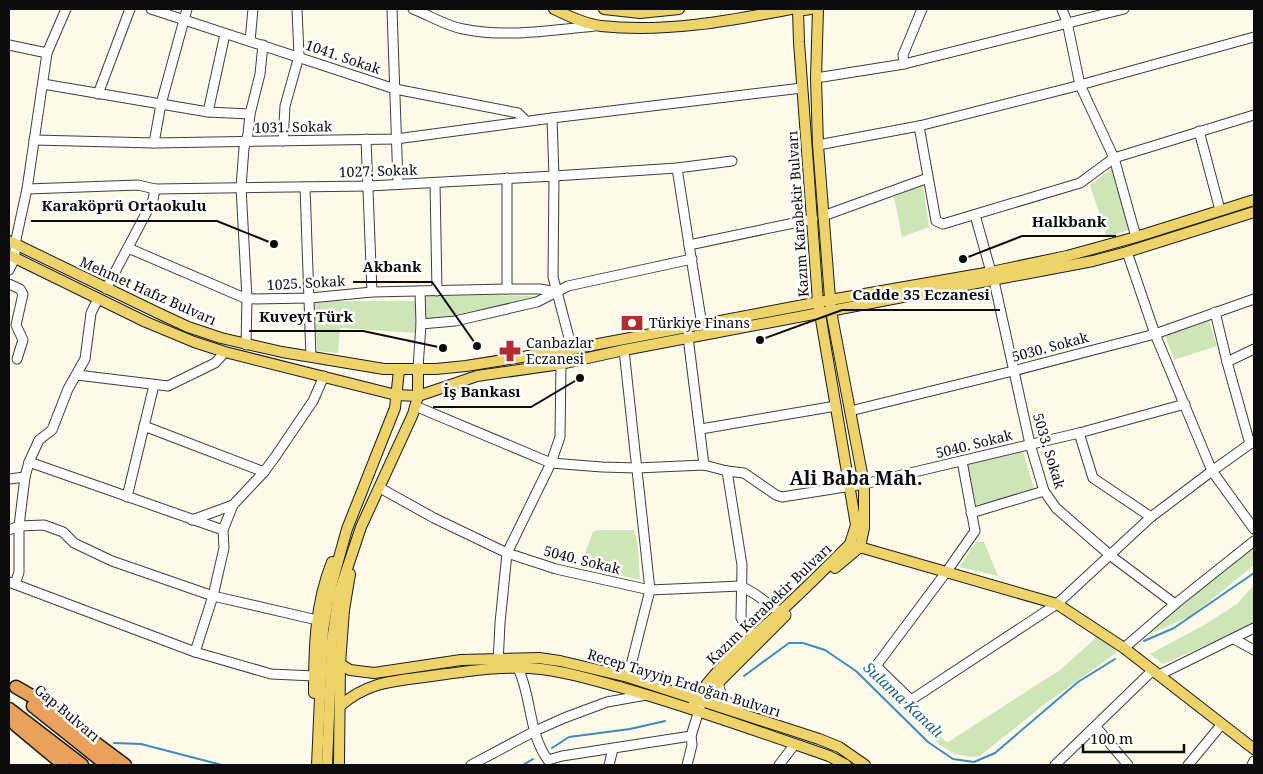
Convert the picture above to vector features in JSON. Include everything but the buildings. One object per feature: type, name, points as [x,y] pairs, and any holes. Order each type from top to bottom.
[{"type":"highway","name":"Gap Bulvarı","points":[[12,685],[34,708],[107,765]]},
{"type":"highway","points":[[12,685],[35,698],[125,765]]},
{"type":"highway","points":[[9,709],[82,765]]},
{"type":"highway","points":[[9,717],[63,765]]},
{"type":"main road","points":[[554,9],[600,26],[670,27],[795,9],[810,9]]},
{"type":"main road","points":[[604,9],[640,13],[679,9]]},
{"type":"main road","name":"Kazım Karabekir Bulvarı","points":[[795,9],[802,88],[830,300],[826,312],[836,406],[851,486],[856,525],[855,546]]},
{"type":"main road","name":"Kazım Karabekir Bulvarı","points":[[697,705],[784,613],[855,546],[864,528],[864,484],[850,411],[826,312],[818,302],[816,78],[818,9]]},
{"type":"main road","points":[[993,276],[1136,237],[1254,200]]},
{"type":"main road","points":[[417,401],[477,376],[561,364],[688,337],[826,312],[993,276],[1127,252],[1254,212]]},
{"type":"main road","name":"Mehmet Hafız Bulvarı","points":[[12,243],[188,327],[246,345],[357,365],[399,370],[466,366],[572,349],[818,302],[993,276]]},
{"type":"main road","name":"Mehmet Hafız Bulvarı","points":[[12,256],[98,299],[178,335],[225,352],[417,401]]},
{"type":"main road","points":[[318,765],[338,593],[361,527],[413,414],[417,401],[418,368]]},
{"type":"main road","points":[[311,765],[314,732],[316,620],[325,579],[395,408],[399,370]]},
{"type":"main road","points":[[327,765],[323,630],[330,590],[347,529]]},
{"type":"main road","points":[[855,546],[1057,604],[1124,648],[1254,749]]},
{"type":"main road","points":[[339,765],[340,664],[344,610],[350,572],[349,562]]},
{"type":"main road","name":"Kazım Karabekir Bulvarı","points":[[697,705],[713,677],[753,636],[784,613]]},
{"type":"main road","name":"Recep Tayyip Erdoğan Bulvarı","points":[[340,706],[352,696],[375,685],[498,662],[539,658],[628,677],[842,764]]},
{"type":"main road","name":"Recep Tayyip Erdoğan Bulvarı","points":[[340,664],[350,670],[374,673],[461,660],[498,662],[518,668],[557,671],[646,695],[742,714],[839,747],[865,765]]},
{"type":"street","points":[[9,270],[12,243],[27,189],[47,53],[66,9]]},
{"type":"street","points":[[98,94],[130,9]]},
{"type":"street","name":"1041. Sokak","points":[[151,9],[395,89],[518,113],[526,121]]},
{"type":"street","points":[[154,143],[161,104],[186,9]]},
{"type":"street","points":[[250,42],[253,9]]},
{"type":"street","points":[[283,141],[285,106],[299,56],[298,9]]},
{"type":"street","points":[[392,9],[398,184]]},
{"type":"street","points":[[413,9],[462,29],[486,32],[508,33],[600,26]]},
{"type":"street","points":[[904,64],[903,55],[922,9]]},
{"type":"street","points":[[1062,9],[1067,22],[1080,85],[1114,158],[1136,237]]},
{"type":"street","points":[[816,78],[904,64],[1124,9]]},
{"type":"street","points":[[208,112],[225,34]]},
{"type":"street","points":[[818,145],[918,126],[1080,85],[1254,37]]},
{"type":"street","points":[[9,45],[47,53]]},
{"type":"street","points":[[246,345],[247,299],[241,187],[250,114],[260,74],[263,45]]},
{"type":"street","points":[[43,84],[208,112],[250,114]]},
{"type":"street","name":"1031. Sokak","points":[[34,140],[154,143],[396,138],[802,88]]},
{"type":"street","points":[[918,126],[936,221],[943,224],[1080,183],[1114,158],[1254,115]]},
{"type":"street","points":[[552,118],[554,176],[553,277],[572,349]]},
{"type":"street","points":[[1199,131],[1220,210]]},
{"type":"street","points":[[366,139],[372,292]]},
{"type":"street","name":"1027. Sokak","points":[[27,189],[138,185],[155,188],[369,186],[677,168],[732,160]]},
{"type":"street","points":[[677,168],[702,325]]},
{"type":"street","points":[[507,178],[507,289]]},
{"type":"street","points":[[689,245],[818,217],[928,178]]},
{"type":"street","points":[[435,183],[438,291]]},
{"type":"street","points":[[305,186],[311,357]]},
{"type":"street","points":[[106,289],[153,200],[155,188]]},
{"type":"street","name":"5033. Sokak","points":[[975,215],[993,276],[1030,444],[1044,491],[1056,508],[1111,556],[1175,604]]},
{"type":"street","name":"1025. Sokak","points":[[128,248],[247,299],[310,298],[372,292],[540,289],[557,292]]},
{"type":"street","points":[[1127,252],[1155,334],[1212,470],[1254,529]]},
{"type":"street","points":[[422,324],[455,321],[537,302],[568,286],[692,259]]},
{"type":"street","points":[[9,284],[20,289],[24,294],[13,324],[23,340],[17,359]]},
{"type":"street","points":[[418,368],[422,324],[420,291]]},
{"type":"street","points":[[98,299],[91,313],[86,359],[68,389],[52,430],[39,440],[29,462],[19,526],[19,572],[12,583],[195,652],[271,674],[314,676]]},
{"type":"street","name":"5030. Sokak","points":[[850,411],[1155,334],[1254,299]]},
{"type":"street","points":[[962,461],[975,531],[876,666],[911,700],[1057,604],[1151,517],[1252,442],[1227,362],[1215,312]]},
{"type":"street","points":[[688,337],[704,465]]},
{"type":"street","points":[[1227,362],[1254,349]]},
{"type":"street","points":[[624,350],[650,590],[628,677]]},
{"type":"street","points":[[77,375],[154,386],[168,386],[215,363],[225,352]]},
{"type":"street","points":[[498,662],[507,553],[551,463],[560,437],[561,364]]},
{"type":"street","points":[[195,652],[213,596],[224,548],[223,530],[233,505],[264,472],[313,401],[324,376]]},
{"type":"street","points":[[127,497],[154,386]]},
{"type":"street","points":[[417,401],[551,463],[637,468],[704,465],[727,471],[742,565],[740,586],[741,618],[753,636]]},
{"type":"street","name":"5040. Sokak","points":[[727,471],[744,473],[776,495],[782,497],[864,484],[1079,433],[1185,404]]},
{"type":"street","points":[[701,429],[836,406]]},
{"type":"street","points":[[144,426],[264,472]]},
{"type":"street","points":[[1079,433],[1093,478],[1151,517]]},
{"type":"street","points":[[29,462],[223,530]]},
{"type":"street","points":[[9,479],[25,478]]},
{"type":"street","name":"5040. Sokak","points":[[380,488],[434,518],[507,553],[556,569],[650,590],[740,586]]},
{"type":"street","points":[[972,513],[1044,491]]},
{"type":"street","points":[[192,520],[233,505]]},
{"type":"street","points":[[9,530],[19,526],[44,525],[63,532],[74,543],[112,561],[213,596],[316,620]]},
{"type":"street","points":[[1124,648],[1175,604],[1254,541]]},
{"type":"street","points":[[740,586],[784,613]]},
{"type":"street","points":[[1055,765],[1156,673],[1234,639],[1254,628]]},
{"type":"street","points":[[1234,639],[1254,650]]},
{"type":"street","points":[[518,668],[524,681],[540,748],[547,763],[562,756],[691,736]]},
{"type":"street","points":[[718,682],[722,696],[742,714]]},
{"type":"street","points":[[472,765],[535,731],[607,702],[646,695]]},
{"type":"street","points":[[688,765],[697,705]]},
{"type":"street","points":[[1188,765],[1222,724]]},
{"type":"street","points":[[1096,728],[1128,765]]},
{"type":"street","points":[[779,765],[795,744]]},
{"type":"street","points":[[609,765],[613,749]]},
{"type":"street","points":[[1252,765],[1254,761]]},
{"type":"green space","points":[[1113,168],[1129,230],[1107,237],[1090,185]]},
{"type":"green space","points":[[923,185],[929,227],[902,237],[894,197]]},
{"type":"green space","points":[[425,296],[535,296],[534,299],[454,316],[426,319]]},
{"type":"green space","points":[[314,301],[415,301],[415,333],[340,328],[338,353],[317,351]]},
{"type":"green space","points":[[1209,321],[1217,346],[1174,360],[1165,335]]},
{"type":"green space","points":[[1023,451],[1035,492],[976,505],[966,463]]},
{"type":"green space","points":[[599,530],[634,530],[638,547],[640,580],[580,566],[593,532]]},
{"type":"green space","points":[[976,542],[984,542],[998,576],[959,567]]},
{"type":"green space","points":[[1254,546],[1254,565],[1191,616],[1150,634],[1151,630]]},
{"type":"green space","points":[[1254,585],[1254,622],[1163,664],[1150,654],[1206,624],[1237,604]]},
{"type":"green space","points":[[1098,636],[1117,652],[1045,704],[980,756],[970,757],[955,754],[941,746],[873,683],[877,676],[948,742],[1060,670]]},
{"type":"waterway","name":"Sulama Kanalı","points":[[1144,641],[1174,628],[1254,573]]},
{"type":"waterway","name":"Sulama Kanalı","points":[[744,676],[789,643],[803,643],[825,650],[856,671],[928,742],[953,759],[974,762],[995,753],[1078,682],[1115,659]]},
{"type":"waterway","name":"Sulama Kanalı","points":[[552,748],[569,737],[630,729],[665,721]]},
{"type":"waterway","name":"Sulama Kanalı","points":[[114,743],[141,744],[222,765]]},
{"type":"waterway","name":"Sulama Kanalı","points":[[523,765],[533,759]]},
{"type":"place","name":"Karaköprü Ortaokulu","points":[[274,244]]},
{"type":"place","name":"Halkbank","points":[[963,259]]},
{"type":"place","name":"Türkiye Finans","points":[[632,323]]},
{"type":"place","name":"Cadde 35 Eczanesi","points":[[760,340]]},
{"type":"place","name":"Akbank","points":[[477,346]]},
{"type":"place","name":"Kuveyt Türk","points":[[443,348]]},
{"type":"place","name":"Canbazlar Eczanesi","points":[[510,351]]},
{"type":"place","name":"İş Bankası","points":[[580,378]]},
{"type":"district","name":"Ali Baba Mah.","points":[[856,478]]}]
